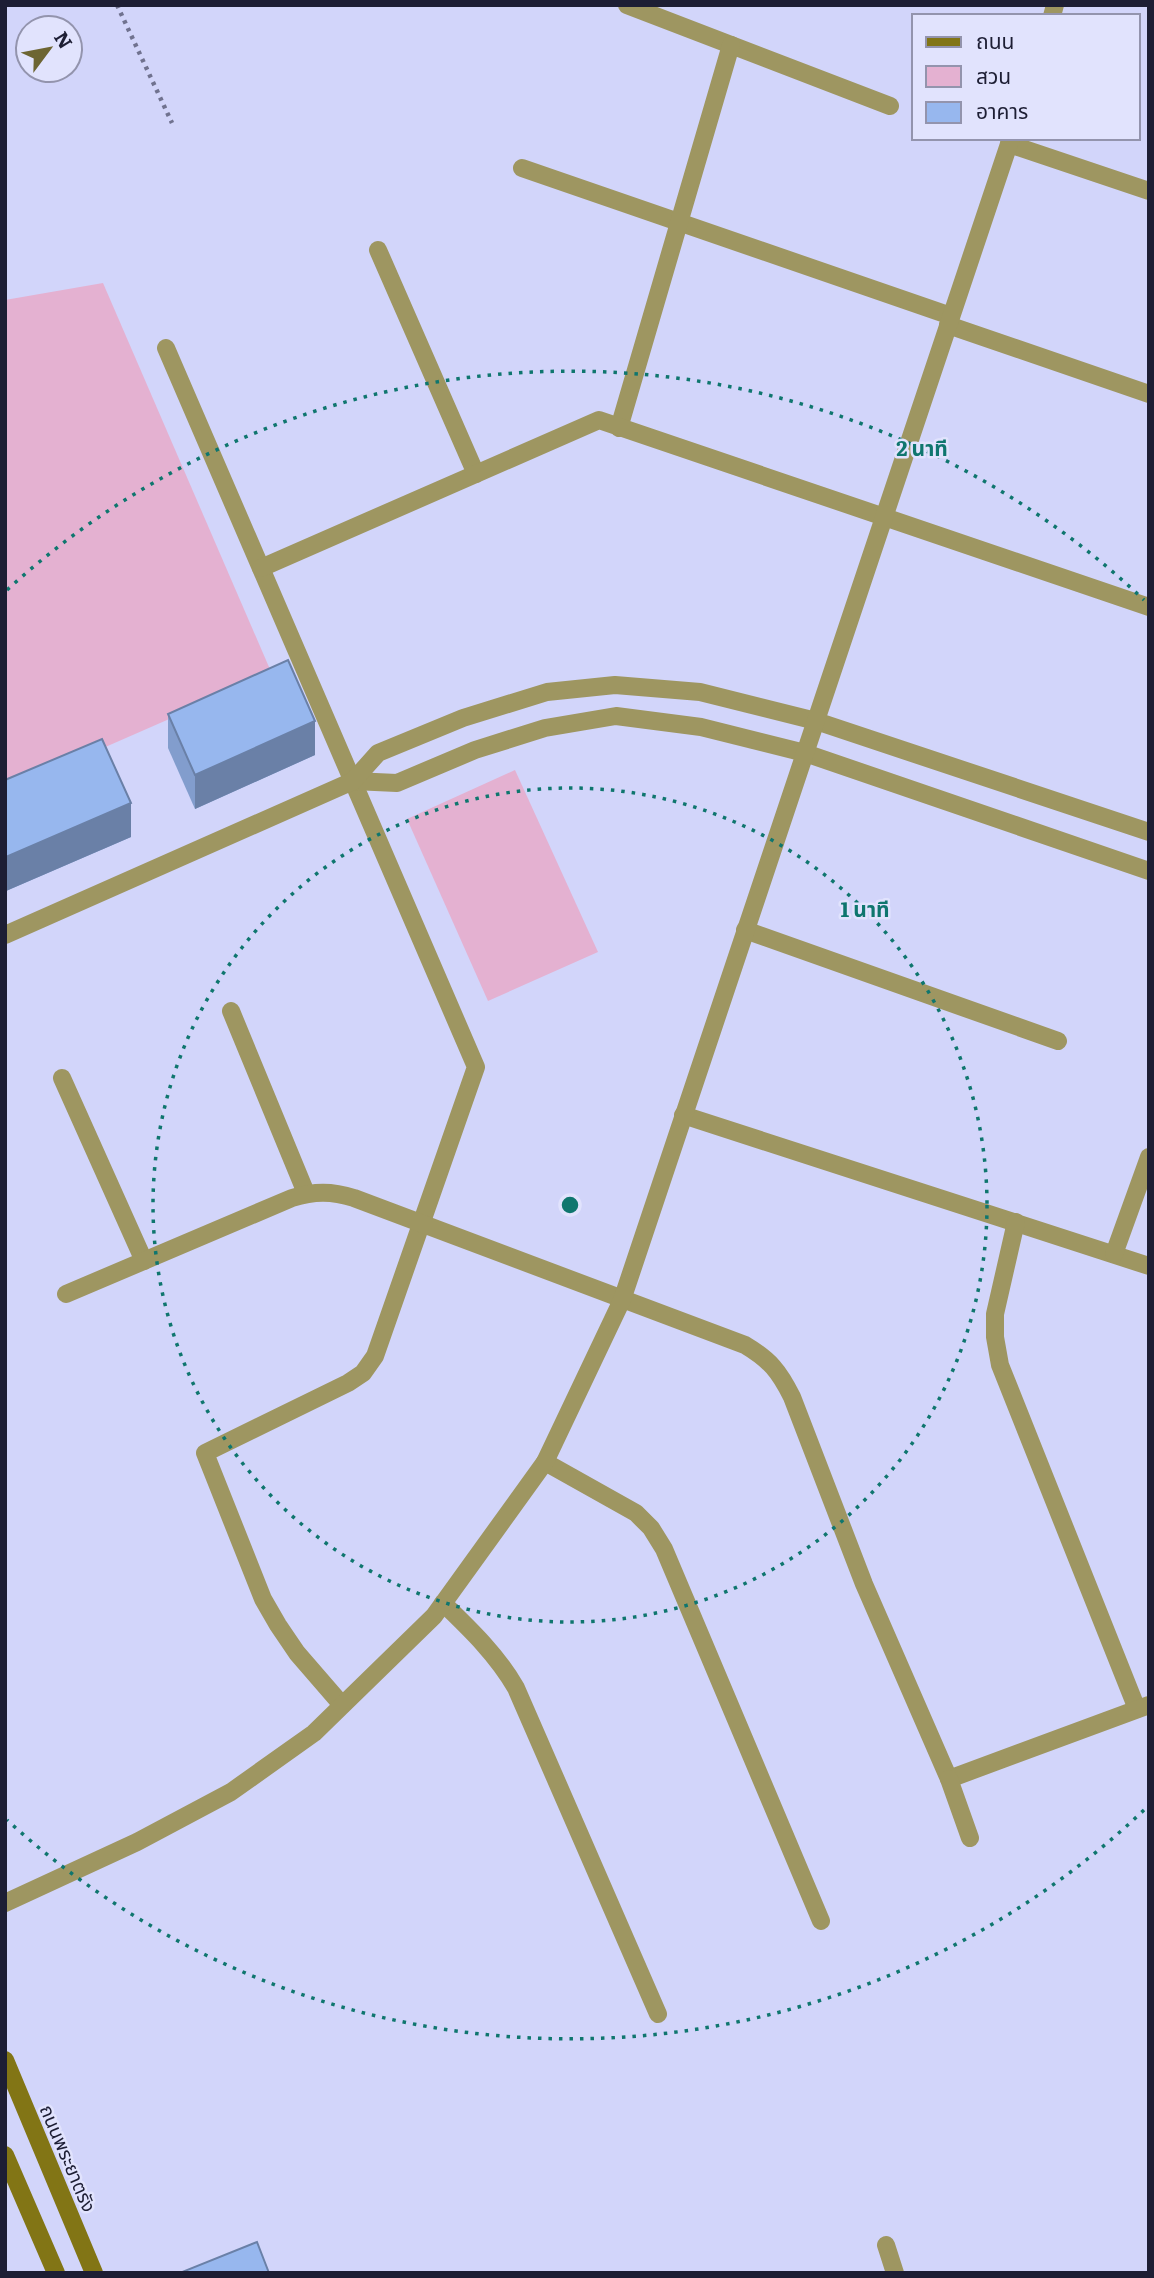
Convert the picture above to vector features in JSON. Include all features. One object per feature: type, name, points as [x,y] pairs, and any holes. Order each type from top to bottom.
[{"type":"main road","name":"ถนนพระยาตรัง","points":[[5,2060],[94,2273]]},
{"type":"main road","points":[[5,2155],[56,2273]]},
{"type":"street","points":[[627,5],[890,106]]},
{"type":"street","points":[[619,428],[731,45]]},
{"type":"street","points":[[5,1903],[137,1842],[231,1792],[314,1734],[434,1616],[545,1462],[622,1300],[1010,141],[1149,191]]},
{"type":"street","points":[[522,169],[679,222],[1149,394]]},
{"type":"street","points":[[378,250],[476,474]]},
{"type":"street","points":[[166,348],[476,1067],[375,1356],[363,1373],[348,1383],[205,1453],[263,1599],[297,1653],[342,1706]]},
{"type":"street","points":[[261,568],[598,420],[1149,607]]},
{"type":"street","points":[[5,935],[353,781],[378,753],[463,718],[547,692],[615,685],[700,692],[816,721],[1149,832]]},
{"type":"street","points":[[353,781],[397,783],[475,750],[545,728],[616,716],[701,727],[805,753],[1149,871]]},
{"type":"street","points":[[745,930],[1058,1041]]},
{"type":"street","points":[[231,1011],[306,1193]]},
{"type":"street","points":[[62,1078],[144,1261]]},
{"type":"street","points":[[682,1115],[1149,1266]]},
{"type":"street","points":[[1114,1254],[1149,1157]]},
{"type":"street","points":[[66,1294],[306,1193],[338,1193],[745,1345],[766,1358],[781,1375],[792,1397],[864,1584],[949,1779],[970,1838]]},
{"type":"street","points":[[949,1779],[1143,1707],[1000,1365],[995,1337],[995,1314],[1016,1222]]},
{"type":"street","points":[[545,1462],[636,1514],[651,1528],[664,1549],[821,1921]]},
{"type":"street","points":[[443,1603],[490,1650],[516,1688],[658,2014]]},
{"type":"street","points":[[886,2245],[895,2273]]},
{"type":"path","points":[[117,5],[172,123]]},
{"type":"green space","points":[[103,283],[272,674],[5,791],[5,300]]},
{"type":"green space","points":[[515,770],[598,952],[488,1001],[407,819]]},
{"type":"building","points":[[288,660],[315,721],[195,775],[168,714]]},
{"type":"building","points":[[102,739],[131,803],[6,857],[5,780]]},
{"type":"building","points":[[257,2242],[269,2273],[182,2272]]}]
